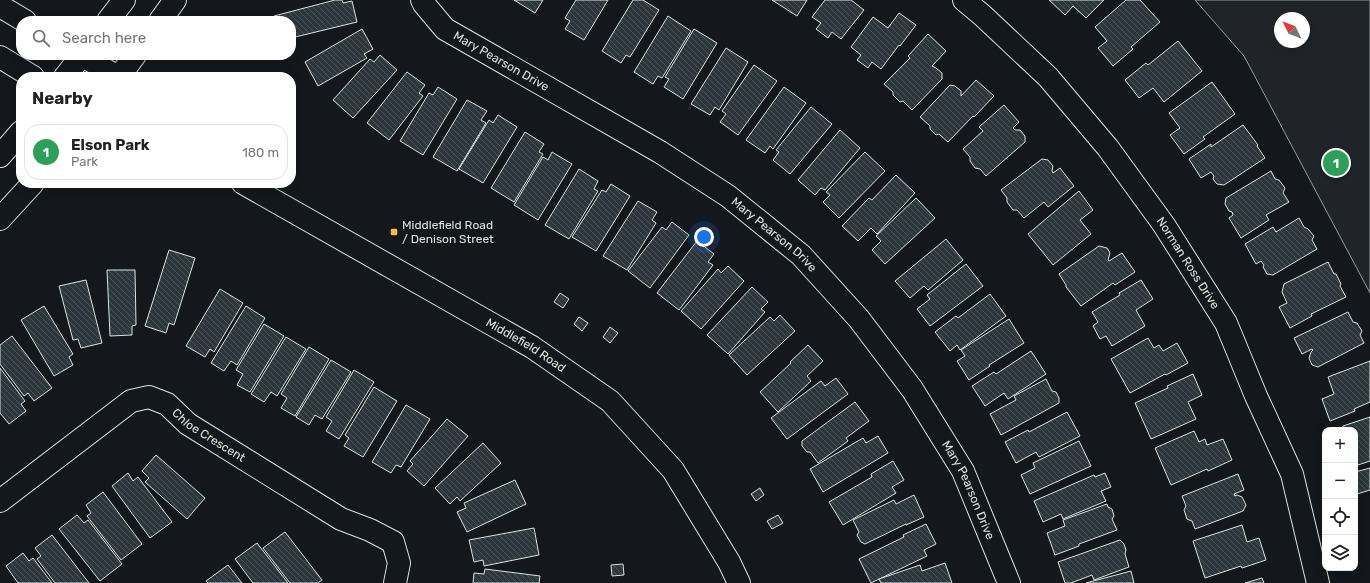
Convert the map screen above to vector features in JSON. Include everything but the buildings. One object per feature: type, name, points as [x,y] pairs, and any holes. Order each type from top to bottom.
[{"type":"street","points":[[112,16],[124,0]]},
{"type":"street","points":[[164,16],[175,0]]},
{"type":"street","name":"Mary Pearson Drive","points":[[422,0],[445,29],[660,152],[728,196],[801,255],[859,319],[912,389],[963,471],[1009,583]]},
{"type":"street","name":"Norman Ross Drive","points":[[964,0],[1048,76],[1108,148],[1164,225],[1226,323],[1256,396],[1292,474],[1318,583]]},
{"type":"street","points":[[0,6],[17,16]]},
{"type":"street","points":[[0,57],[25,72]]},
{"type":"street","points":[[69,72],[78,60]]},
{"type":"street","points":[[90,60],[110,72]]},
{"type":"street","points":[[122,72],[131,60]]},
{"type":"street","points":[[0,156],[16,138]]},
{"type":"street","points":[[0,219],[28,188]]},
{"type":"street","name":"Middlefield Road","points":[[252,188],[532,347],[610,401],[673,470],[730,562],[739,583]]},
{"type":"street","name":"Chloe Crescent","points":[[0,501],[131,401],[149,397],[167,404],[188,424],[341,519],[370,530],[393,542],[399,563],[395,583]]},
{"type":"shaded area","points":[[1195,0],[1370,0],[1370,293],[1244,56]]},
{"type":"place","name":"Elson Park","points":[[1336,163]]},
{"type":"place","name":"Middlefield Road / Denison Street","points":[[394,232]]}]
